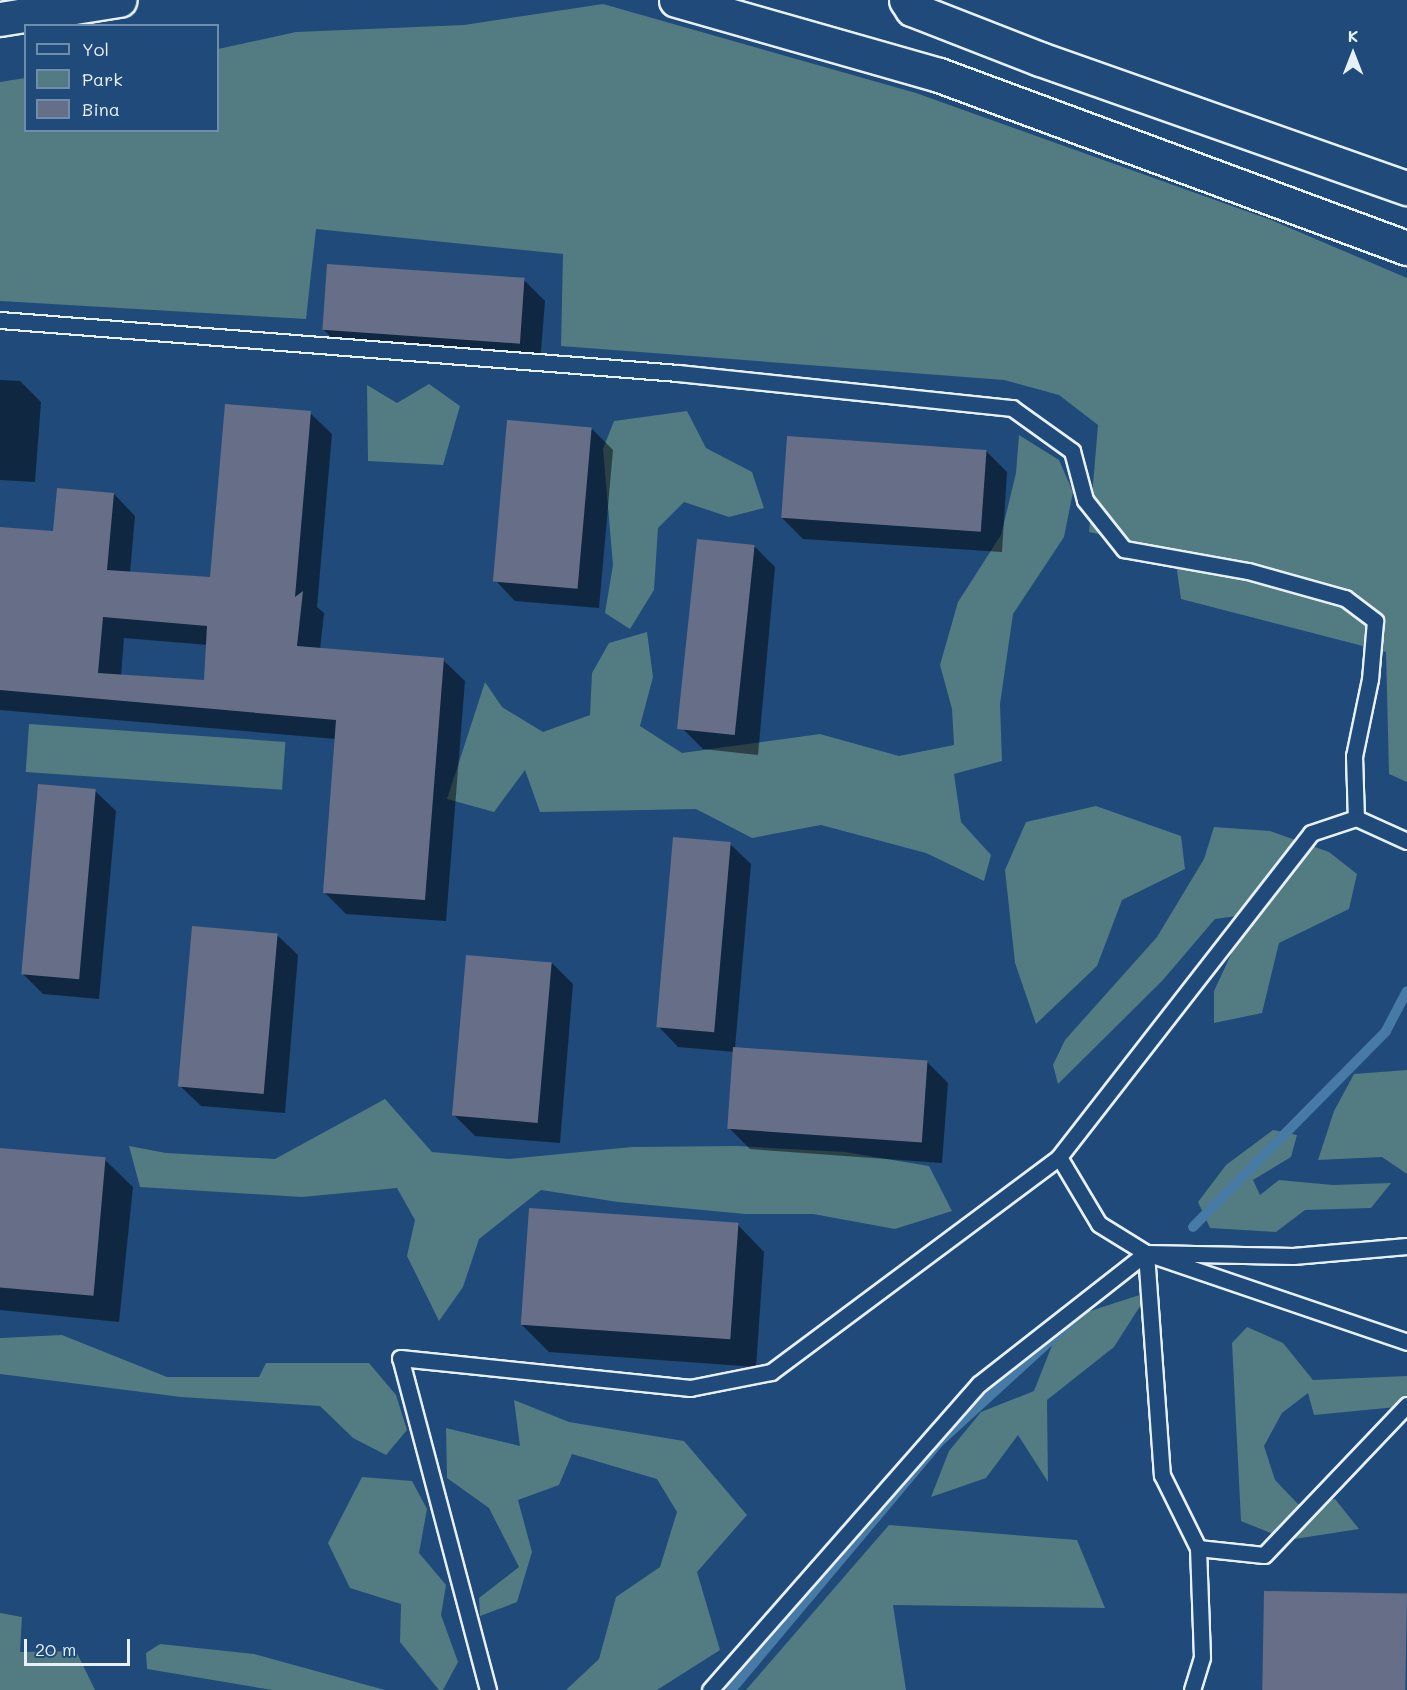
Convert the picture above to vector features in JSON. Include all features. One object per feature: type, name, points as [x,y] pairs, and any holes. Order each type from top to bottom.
[{"type":"main road","points":[[0,19],[119,0]]},
{"type":"main road","points":[[676,0],[939,75],[1407,248]]},
{"type":"main road","points":[[906,0],[912,9],[1040,59],[1407,188]]},
{"type":"lane","points":[[0,320],[678,373],[1012,408],[1072,451],[1084,500],[1124,549],[1248,571],[1345,598],[1375,621],[1370,679],[1354,756],[1356,818]]},
{"type":"lane","points":[[488,1690],[400,1358],[690,1388],[771,1372],[1059,1157],[1311,833],[1356,818],[1407,841]]},
{"type":"lane","points":[[1059,1157],[1099,1224],[1146,1253],[1407,1342]]},
{"type":"lane","points":[[710,1690],[979,1384],[1146,1253],[1293,1256],[1407,1246]]},
{"type":"lane","points":[[1146,1253],[1162,1475],[1198,1548],[1202,1657],[1192,1690]]},
{"type":"lane","points":[[1198,1548],[1264,1555],[1407,1406]]},
{"type":"green space","points":[[603,4],[916,93],[1271,220],[1407,278],[1407,782],[1389,774],[1386,652],[1181,599],[1174,550],[1089,532],[1098,425],[1059,395],[1004,380],[561,346],[563,254],[316,229],[306,319],[0,301],[0,82],[24,78],[24,132],[219,132],[219,49],[296,32],[464,25]]},
{"type":"green space","points":[[429,384],[460,406],[443,465],[368,461],[367,385],[397,403]]},
{"type":"green space","points":[[687,411],[706,448],[752,472],[764,508],[729,517],[684,502],[658,528],[654,590],[630,629],[605,613],[613,565],[603,449],[614,421]]},
{"type":"green space","points":[[1019,435],[1059,460],[1073,492],[1064,537],[1013,614],[1000,704],[1002,761],[954,774],[961,822],[991,855],[984,881],[926,853],[821,825],[752,838],[696,809],[540,812],[525,770],[494,812],[447,799],[485,682],[502,707],[543,732],[590,715],[592,673],[609,643],[647,632],[653,677],[640,726],[682,753],[820,734],[899,756],[954,745],[952,709],[940,665],[958,602],[1001,535],[1016,473]]},
{"type":"green space","points":[[29,724],[285,742],[282,790],[26,772]]},
{"type":"green space","points":[[1096,806],[1181,836],[1185,869],[1122,900],[1097,966],[1036,1024],[1015,963],[1005,870],[1026,822]]},
{"type":"green space","points":[[1214,827],[1270,831],[1329,852],[1357,874],[1349,909],[1279,943],[1262,1013],[1214,1023],[1214,991],[1241,933],[1244,915],[1215,919],[1162,981],[1058,1084],[1053,1065],[1065,1040],[1157,937],[1204,859]]},
{"type":"green space","points":[[1407,1070],[1407,1174],[1382,1157],[1318,1160],[1334,1111],[1354,1074]]},
{"type":"green space","points":[[385,1099],[432,1152],[509,1159],[632,1147],[737,1146],[845,1152],[929,1166],[952,1211],[895,1229],[813,1214],[745,1214],[618,1202],[541,1190],[479,1239],[463,1287],[439,1321],[407,1256],[415,1220],[397,1188],[302,1197],[140,1187],[129,1146],[166,1153],[275,1159]]},
{"type":"green space","points":[[1273,1130],[1297,1135],[1291,1157],[1253,1180],[1260,1195],[1279,1180],[1333,1185],[1391,1183],[1371,1208],[1305,1210],[1276,1232],[1210,1228],[1198,1202],[1226,1165]]},
{"type":"green space","points":[[1149,1292],[1114,1347],[1047,1400],[1048,1482],[1018,1435],[986,1478],[931,1497],[949,1451],[981,1412],[1034,1391],[1062,1320]]},
{"type":"green space","points":[[1247,1327],[1283,1343],[1313,1380],[1407,1376],[1407,1406],[1314,1415],[1308,1393],[1282,1413],[1264,1446],[1275,1480],[1298,1504],[1335,1499],[1359,1529],[1288,1540],[1241,1521],[1232,1343]]},
{"type":"green space","points":[[62,1335],[167,1377],[259,1377],[266,1363],[369,1363],[396,1395],[407,1430],[386,1455],[353,1438],[320,1406],[181,1397],[0,1374],[0,1338]]},
{"type":"green space","points":[[514,1400],[569,1422],[684,1441],[747,1515],[697,1572],[720,1650],[657,1690],[566,1690],[599,1659],[616,1597],[660,1567],[677,1512],[657,1479],[572,1454],[559,1485],[518,1500],[532,1552],[517,1602],[480,1616],[479,1598],[519,1567],[489,1508],[447,1478],[446,1428],[520,1446]]},
{"type":"green space","points":[[362,1477],[412,1481],[427,1509],[419,1553],[446,1585],[441,1615],[458,1662],[443,1690],[439,1690],[400,1642],[401,1604],[350,1588],[328,1543]]},
{"type":"green space","points":[[889,1525],[1077,1540],[1105,1608],[893,1605],[906,1690],[746,1690]]},
{"type":"green space","points":[[0,1613],[22,1617],[20,1652],[76,1651],[95,1690],[0,1690]]},
{"type":"green space","points":[[160,1644],[254,1654],[385,1690],[272,1690],[147,1669],[146,1653]]},
{"type":"building","points":[[327,264],[525,278],[520,344],[322,330]]},
{"type":"building","points":[[225,404],[311,411],[295,597],[303,591],[297,646],[444,658],[425,900],[323,893],[336,720],[0,690],[0,527],[53,531],[57,488],[114,493],[107,570],[210,577]],"holes":[[[103,617],[207,626],[204,680],[98,673]]]},
{"type":"building","points":[[507,420],[592,427],[578,589],[493,581]]},
{"type":"building","points":[[787,436],[987,450],[981,532],[781,518]]},
{"type":"building","points":[[697,539],[755,545],[735,735],[677,729]]},
{"type":"building","points":[[38,784],[96,789],[79,979],[21,974]]},
{"type":"building","points":[[673,837],[731,842],[714,1032],[656,1027]]},
{"type":"building","points":[[192,926],[278,933],[264,1094],[178,1086]]},
{"type":"building","points":[[466,955],[552,962],[538,1123],[452,1115]]},
{"type":"building","points":[[733,1047],[928,1061],[922,1142],[727,1129]]},
{"type":"building","points":[[0,1148],[106,1157],[93,1296],[0,1288]]},
{"type":"building","points":[[529,1208],[738,1223],[730,1339],[521,1325]]},
{"type":"building","points":[[1264,1591],[1407,1593],[1405,1690],[1262,1690]]},
{"type":"waterway","points":[[1193,1227],[1386,1031],[1407,991]]},
{"type":"waterway","points":[[731,1690],[938,1443],[1085,1309]]}]
